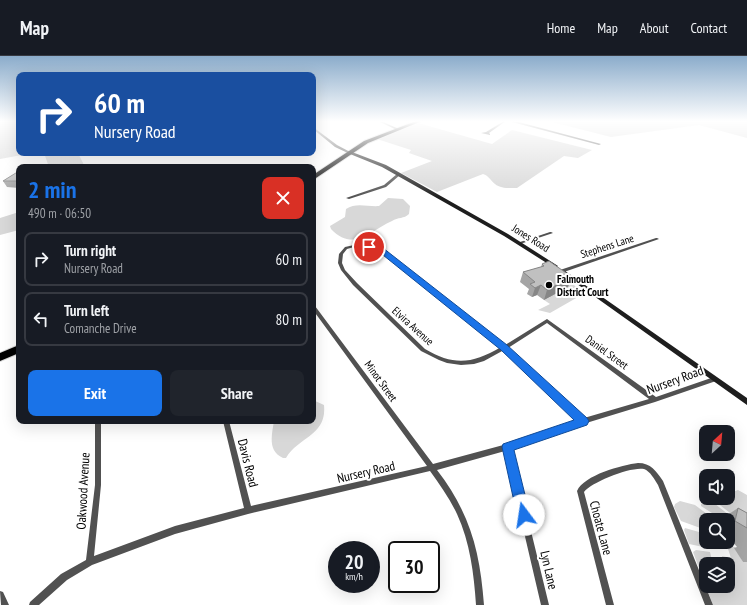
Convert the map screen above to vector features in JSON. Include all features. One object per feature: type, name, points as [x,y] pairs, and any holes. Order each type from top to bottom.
[{"type":"highway","points":[[316,176],[361,147]]},
{"type":"highway","points":[[0,356],[16,350]]},
{"type":"main road","name":"Jones Road","points":[[351,153],[378,164],[519,243],[562,271],[747,402]]},
{"type":"street","points":[[337,147],[351,153]]},
{"type":"street","points":[[348,198],[385,186],[398,175]]},
{"type":"street","points":[[519,243],[551,233]]},
{"type":"street","name":"Stephens Lane","points":[[562,271],[657,239]]},
{"type":"street","name":"Elvira Avenue","points":[[504,347],[381,250],[360,246],[346,248],[341,254],[340,263],[343,270],[385,314],[428,354],[449,361],[470,363],[482,360],[504,347],[547,321]]},
{"type":"street","name":"Minot Street","points":[[316,310],[455,501],[469,533],[476,559],[480,605]]},
{"type":"street","name":"Daniel Street","points":[[547,321],[655,400]]},
{"type":"street","points":[[504,347],[583,421]]},
{"type":"street","name":"Nursery Road","points":[[33,605],[64,577],[90,562],[175,530],[248,510],[432,468],[507,447],[583,421],[655,400],[714,378]]},
{"type":"street","name":"Oakwood Avenue","points":[[90,562],[98,486],[98,424]]},
{"type":"street","name":"Davis Road","points":[[227,424],[248,510]]},
{"type":"street","name":"Lyn Lane","points":[[507,447],[545,605]]},
{"type":"street","name":"Choate Lane","points":[[610,605],[580,491],[583,485],[606,474],[639,465],[649,469],[661,483],[709,605]]},
{"type":"street","points":[[0,595],[5,605]]},
{"type":"shaded area","points":[[0,147],[16,147],[16,156],[0,159]]},
{"type":"shaded area","points":[[401,147],[578,147],[592,150],[578,158],[564,156],[517,188],[500,187],[483,174],[437,192],[401,173],[432,161],[409,153],[411,150]]},
{"type":"shaded area","points":[[45,156],[80,156],[84,164],[48,164]]},
{"type":"shaded area","points":[[388,198],[403,199],[410,206],[409,214],[384,225],[370,234],[355,239],[347,239],[339,236],[331,229],[330,226],[345,217],[346,209],[358,205],[379,206]]},
{"type":"shaded area","points":[[16,213],[16,231],[0,235],[0,218]]},
{"type":"shaded area","points":[[564,278],[585,293],[550,313],[538,310],[550,304],[544,300],[550,297],[549,296],[564,289],[567,291],[570,289],[562,283]]},
{"type":"shaded area","points":[[316,401],[324,405],[324,415],[317,430],[291,451],[286,458],[278,455],[275,451],[272,437],[274,424],[316,424]]},
{"type":"shaded area","points":[[738,490],[747,495],[747,526],[735,517],[735,513],[730,513],[720,505],[735,505],[735,491]]},
{"type":"shaded area","points":[[680,501],[695,505],[706,513],[699,513],[699,527],[681,521],[674,507],[675,504]]},
{"type":"shaded area","points":[[716,505],[726,513],[712,513],[701,506]]},
{"type":"shaded area","points":[[685,528],[699,532],[699,546],[689,544],[684,530]]},
{"type":"shaded area","points":[[735,547],[743,562],[747,562],[747,605],[713,605],[708,593],[735,593],[735,557],[731,557],[728,549],[735,549]]},
{"type":"shaded area","points":[[696,550],[710,552],[711,557],[699,557],[699,568],[693,552]]},
{"type":"building","points":[[16,173],[16,181],[3,181]]},
{"type":"building","points":[[549,261],[572,277],[547,290],[541,285],[535,288],[530,284],[535,282],[523,272],[544,266],[542,264]]},
{"type":"building","points":[[738,508],[747,513],[747,528],[735,521]]},
{"type":"place","name":"Falmouth District Court","points":[[549,285]]},
{"type":"route","points":[[369,247],[381,250],[504,347],[583,421],[507,447],[524,515]]}]
